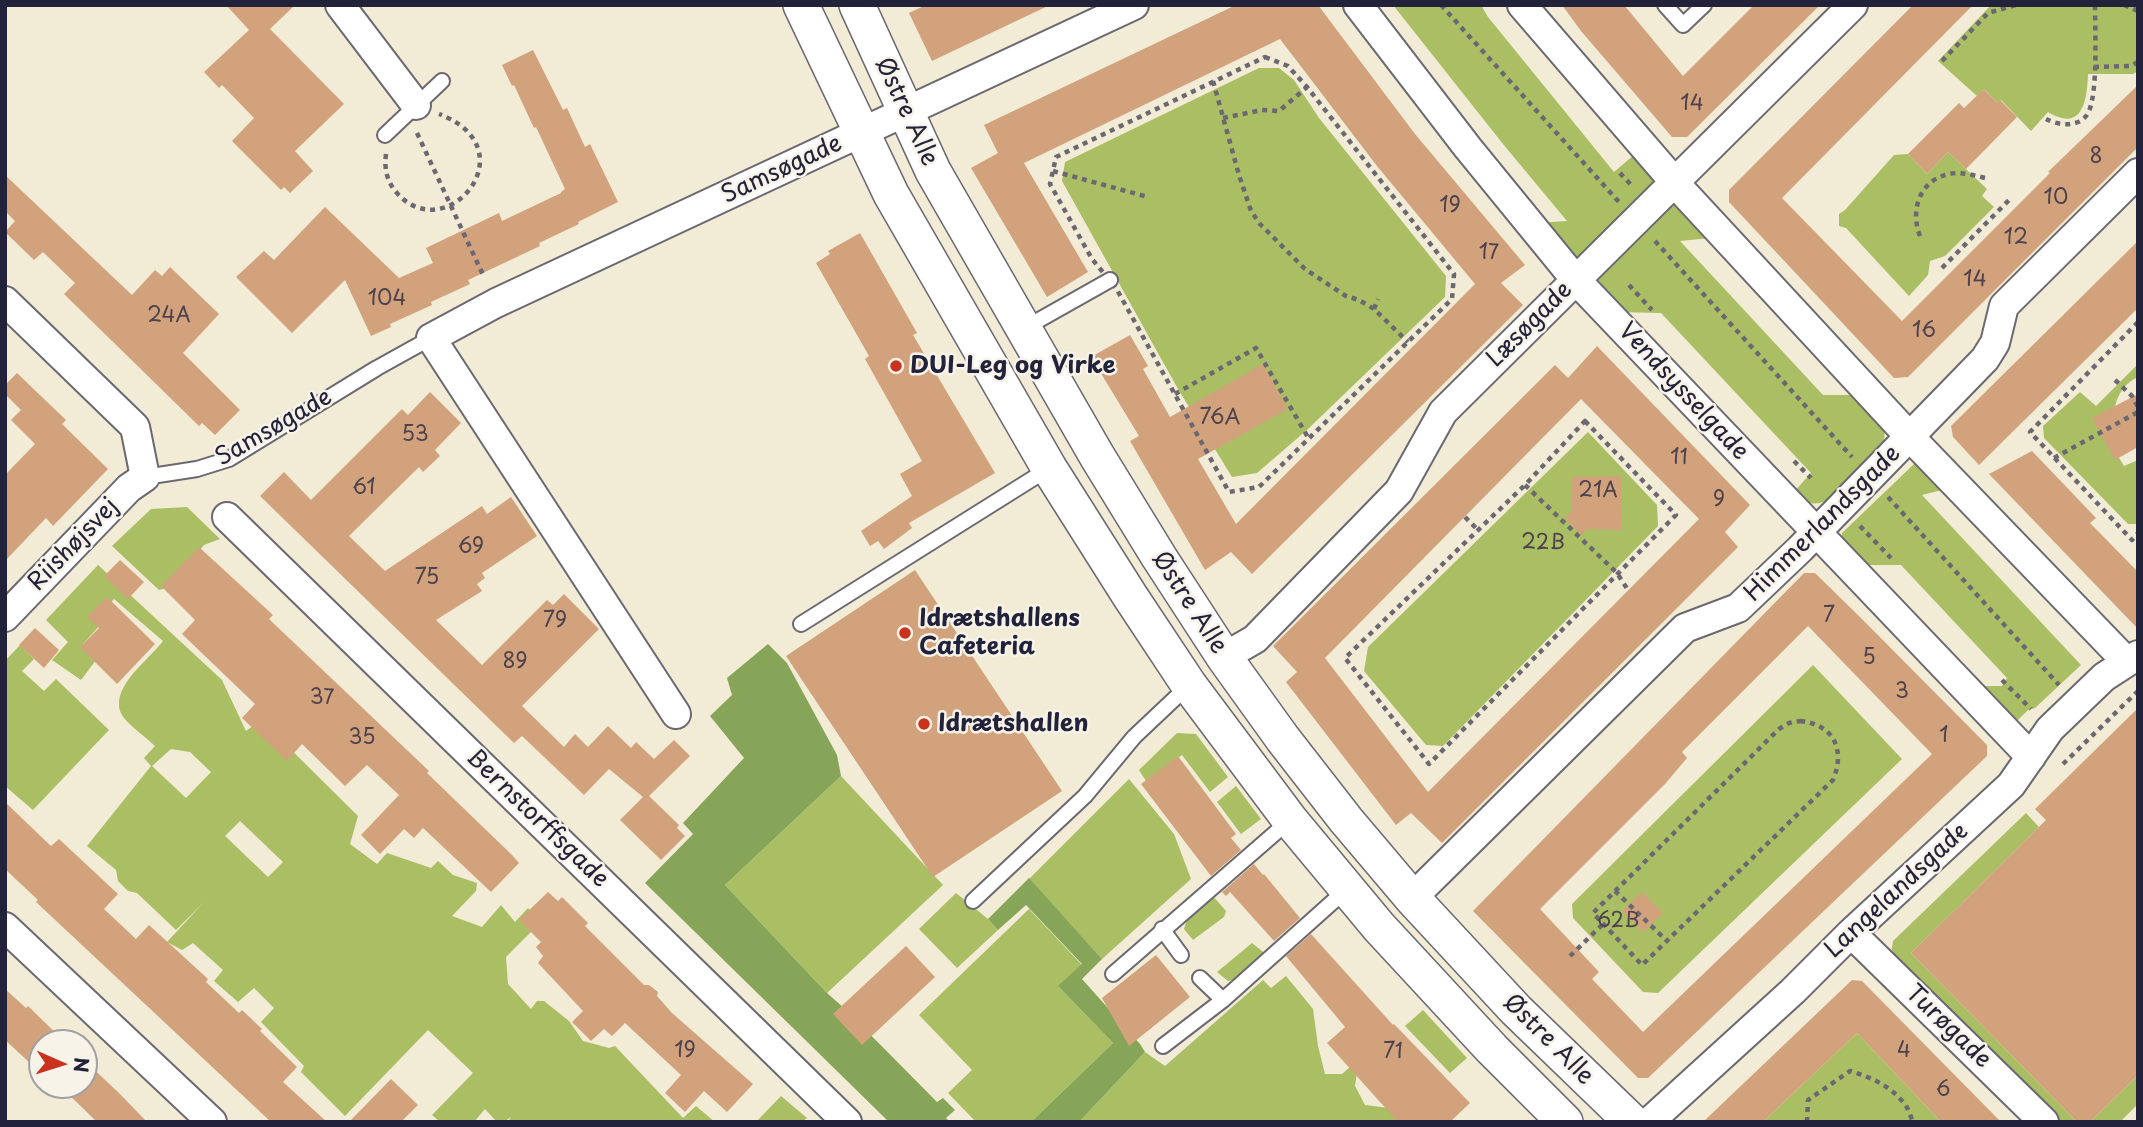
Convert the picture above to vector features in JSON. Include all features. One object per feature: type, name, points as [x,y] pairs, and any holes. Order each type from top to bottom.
[{"type":"street","points":[[340,5],[424,117]]},
{"type":"street","name":"Østre Alle","points":[[801,5],[891,194],[1049,468],[1189,685],[1290,820],[1347,889],[1492,1049],[1565,1122]]},
{"type":"street","name":"Østre Alle","points":[[856,5],[933,171],[1022,329],[1152,546],[1224,657],[1330,800],[1412,898],[1516,1010],[1632,1122]]},
{"type":"street","name":"Samsøgade","points":[[431,338],[496,303],[1134,5]]},
{"type":"street","name":"Vendsysselgade","points":[[1358,5],[1468,148],[1576,279],[2031,757]]},
{"type":"street","points":[[1522,5],[1675,181],[1910,437],[2133,658]]},
{"type":"street","name":"Læsøgade","points":[[1224,657],[1255,639],[1399,491],[1443,412],[1853,5]]},
{"type":"street","name":"Himmerlandsgade","points":[[1412,898],[1685,628],[1738,608],[1816,534],[1985,359],[1995,343],[2004,306],[2138,173]]},
{"type":"street","points":[[5,301],[135,427],[145,477]]},
{"type":"street","points":[[431,338],[676,715]]},
{"type":"street","name":"Riishøjsvej","points":[[5,617],[129,488],[145,477]]},
{"type":"street","name":"Bernstorffsgade","points":[[227,517],[847,1122]]},
{"type":"street","name":"Langelandsgade","points":[[1649,1122],[1793,991],[1851,933],[2011,785],[2059,721],[2104,677],[2133,658]]},
{"type":"street","points":[[5,927],[212,1122]]},
{"type":"street","name":"Turøgade","points":[[1851,933],[2044,1122]]},
{"type":"lane","points":[[1665,5],[1683,25],[1704,5]]},
{"type":"lane","points":[[386,142],[424,117],[442,81]]},
{"type":"lane","points":[[1022,329],[1110,280]]},
{"type":"lane","name":"Samsøgade","points":[[145,477],[197,469],[229,459],[431,338]]},
{"type":"lane","points":[[801,624],[1049,468]]},
{"type":"lane","points":[[973,901],[1085,796],[1134,737],[1189,685]]},
{"type":"lane","points":[[1113,974],[1290,820]]},
{"type":"lane","points":[[1163,1046],[1223,1000],[1347,889]]},
{"type":"lane","points":[[1162,929],[1181,955]]},
{"type":"lane","points":[[1200,978],[1223,1000]]},
{"type":"path","points":[[1441,5],[1624,207]]},
{"type":"path","points":[[1942,61],[1988,13],[2016,5]]},
{"type":"path","points":[[2046,119],[2054,124],[2068,124],[2081,121],[2089,113],[2094,67],[2095,5]]},
{"type":"path","points":[[2124,5],[2138,11]]},
{"type":"path","points":[[1265,57],[1288,66],[1454,274],[1452,299],[1309,439],[1259,487],[1229,492],[1110,280],[1092,259],[1050,184],[1056,157],[1213,81],[1265,57]]},
{"type":"path","points":[[2094,67],[2131,66],[2138,62]]},
{"type":"path","points":[[1213,81],[1238,175],[1251,211],[1260,224],[1305,269],[1346,296],[1374,309],[1408,342]]},
{"type":"path","points":[[1223,118],[1262,110],[1279,111],[1307,87]]},
{"type":"path","points":[[386,142],[387,175],[392,187],[401,198],[425,209],[452,205],[472,188],[480,162],[473,136],[452,118],[424,117],[452,205],[473,251]]},
{"type":"path","points":[[1052,171],[1148,197]]},
{"type":"path","points":[[1620,173],[1638,193]]},
{"type":"path","points":[[1920,236],[1916,226],[1917,203],[1929,184],[1949,174],[1960,173],[1989,179]]},
{"type":"path","points":[[1942,268],[2010,200]]},
{"type":"path","points":[[1629,285],[1652,310]]},
{"type":"path","points":[[1374,309],[1378,299]]},
{"type":"path","points":[[2138,322],[2030,432],[2132,540],[2138,533]]},
{"type":"path","points":[[1175,394],[1256,348],[1309,439]]},
{"type":"path","points":[[2115,380],[2132,396],[2138,407]]},
{"type":"path","points":[[2054,458],[2136,413],[2138,421]]},
{"type":"path","points":[[1585,421],[1676,515],[1429,764],[1345,658],[1525,485],[1585,421]]},
{"type":"path","points":[[1794,461],[1811,478]]},
{"type":"path","points":[[1525,485],[1617,573],[1628,590]]},
{"type":"path","points":[[1842,507],[1891,558]]},
{"type":"path","points":[[1465,517],[1478,530]]},
{"type":"path","points":[[2002,680],[2032,710]]},
{"type":"path","points":[[2064,762],[2138,691]]},
{"type":"path","points":[[1800,721],[1821,726],[1830,734],[1839,756],[1833,780],[1642,965],[1603,924],[1593,913],[1779,729],[1788,723],[1800,721]]},
{"type":"path","points":[[1615,891],[1667,941]]},
{"type":"path","points":[[1570,956],[1603,924]]},
{"type":"path","points":[[1807,1122],[1808,1100],[1850,1071],[1872,1077],[1883,1085],[1905,1103],[1913,1122]]},
{"type":"green space","points":[[1393,5],[1481,5],[1614,172],[1634,155],[1652,175],[1653,186],[1581,259],[1569,257],[1538,223],[1567,221]]},
{"type":"green space","points":[[1991,5],[2138,6],[2138,71],[2133,74],[2088,74],[2084,103],[2076,116],[2069,119],[2048,112],[2031,131],[2001,100],[1998,103],[1984,89],[1977,96],[1938,61]]},
{"type":"green space","points":[[1259,68],[1279,68],[1294,80],[1319,118],[1446,276],[1445,297],[1308,429],[1257,473],[1232,477],[1178,389],[1062,181],[1065,162]]},
{"type":"green space","points":[[1948,152],[1987,189],[1982,196],[1994,207],[1945,256],[1930,261],[1928,275],[1909,296],[1846,228],[1839,226],[1839,214],[1894,155],[1908,154],[1927,174]]},
{"type":"green space","points":[[1676,204],[1710,238],[1680,241],[1823,395],[1858,395],[1885,424],[1884,445],[1828,500],[1810,503],[1794,492],[1811,473],[1661,313],[1617,312],[1595,286],[1596,272],[1662,206]]},
{"type":"green space","points":[[2138,364],[2138,377],[2120,394],[2113,417],[2100,426],[2124,466],[2138,460],[2138,524],[2128,524],[2044,438],[2043,426],[2080,392],[2096,406]]},
{"type":"green space","points":[[1588,432],[1657,505],[1658,526],[1443,746],[1426,745],[1364,671],[1368,647]]},
{"type":"green space","points":[[1914,464],[1925,466],[1946,489],[1922,495],[2081,665],[2013,725],[1979,693],[1983,686],[2002,686],[2007,678],[1901,565],[1862,565],[1841,541],[1842,533]]},
{"type":"green space","points":[[187,507],[220,539],[204,545],[167,588],[159,590],[112,546],[151,509]]},
{"type":"green space","points":[[98,565],[222,680],[246,731],[261,720],[358,816],[350,844],[377,864],[387,853],[431,868],[438,861],[453,875],[477,883],[476,891],[452,916],[482,927],[501,905],[515,922],[528,908],[541,922],[506,957],[508,984],[531,1009],[537,1001],[544,1001],[569,1021],[583,1041],[609,1048],[615,1046],[683,1118],[696,1106],[715,1122],[508,1122],[511,1117],[504,1122],[497,1122],[485,1109],[474,1122],[440,1122],[432,1115],[473,1073],[428,1030],[345,1116],[301,1072],[304,1066],[261,1022],[274,1008],[254,988],[238,1002],[214,981],[223,970],[193,943],[182,950],[167,942],[204,902],[176,930],[137,893],[128,891],[118,881],[116,870],[87,846],[151,766],[144,758],[155,746],[125,719],[119,705],[125,685],[163,641],[114,599],[96,619],[101,624],[83,644],[96,660],[81,680],[52,660],[68,642],[46,620]],"holes":[[[171,749],[190,752],[211,772],[186,798],[152,766]],[[240,821],[283,862],[268,877],[225,836]]]},
{"type":"green space","points":[[768,644],[787,663],[837,755],[841,776],[725,885],[827,993],[937,1102],[943,1098],[955,1110],[946,1118],[950,1122],[889,1122],[645,883],[693,834],[683,823],[744,758],[710,716],[732,695],[727,678]]},
{"type":"green space","points":[[20,645],[34,659],[22,671],[44,691],[56,679],[109,730],[33,810],[5,786],[5,661]]},
{"type":"green space","points":[[1813,665],[1902,759],[1658,993],[1643,992],[1573,918],[1572,904]]},
{"type":"green space","points":[[1177,733],[1196,734],[1228,777],[1210,792],[1182,755],[1146,781],[1139,770]]},
{"type":"green space","points":[[841,776],[943,885],[827,993],[725,885]]},
{"type":"green space","points":[[1129,779],[1174,834],[1191,879],[1102,959],[1029,879]]},
{"type":"green space","points":[[1236,786],[1261,819],[1241,834],[1217,802]]},
{"type":"green space","points":[[2026,813],[2039,827],[1911,953],[2077,1122],[2059,1122],[1891,954],[1893,941]]},
{"type":"green space","points":[[1029,878],[1102,959],[1082,979],[1145,1052],[1079,1122],[1031,1122],[1113,1043],[1058,986],[1082,964],[1026,905],[998,930],[988,919]]},
{"type":"green space","points":[[956,893],[998,930],[957,968],[919,929]]},
{"type":"green space","points":[[1212,895],[1226,911],[1224,917],[1193,940],[1184,929],[1188,916]]},
{"type":"green space","points":[[1029,909],[1082,965],[1059,987],[1113,1043],[1031,1122],[976,1122],[948,1093],[972,1070],[919,1015]]},
{"type":"green space","points":[[1252,943],[1267,955],[1239,979],[1228,981],[1217,972]]},
{"type":"green space","points":[[1286,976],[1313,1009],[1325,1074],[1342,1074],[1359,1059],[1355,1086],[1365,1105],[1389,1108],[1411,1122],[1079,1122],[1145,1052],[1165,1066],[1263,980],[1271,988]]},
{"type":"green space","points":[[1423,1010],[1467,1058],[1450,1073],[1405,1026]]},
{"type":"green space","points":[[1857,1033],[1941,1122],[1763,1122]]},
{"type":"green space","points":[[2138,1075],[2138,1104],[2120,1122],[2090,1122]]},
{"type":"green space","points":[[781,1096],[807,1118],[802,1122],[756,1122]]},
{"type":"building","points":[[226,5],[295,5],[270,29],[344,104],[295,151],[313,171],[290,193],[284,187],[281,190],[232,141],[254,118],[222,85],[219,88],[204,72],[249,30]]},
{"type":"building","points":[[926,5],[1050,5],[932,61],[909,13]]},
{"type":"building","points":[[1236,5],[1318,5],[1415,134],[1525,265],[1501,283],[1523,305],[1252,574],[1231,552],[1205,570],[1130,441],[1139,436],[1091,357],[1130,335],[1148,366],[1143,369],[1170,417],[1263,364],[1288,409],[1198,459],[1236,524],[1475,284],[1377,166],[1280,39],[1024,163],[1088,272],[1047,297],[971,168],[998,153],[984,125]]},
{"type":"building","points":[[1562,5],[1624,5],[1683,76],[1754,5],[1820,5],[1687,137],[1672,137]]},
{"type":"building","points":[[1913,5],[1973,5],[1782,198],[1902,321],[2050,173],[2048,172],[2138,85],[2138,147],[1908,377],[1894,378],[1729,202],[1729,190]]},
{"type":"building","points":[[533,50],[563,110],[567,108],[585,147],[590,144],[618,202],[539,243],[540,246],[468,280],[470,284],[431,302],[432,305],[371,336],[345,280],[292,333],[236,277],[264,251],[274,260],[325,207],[399,278],[433,263],[426,248],[499,213],[502,221],[561,193],[565,189],[536,127],[534,128],[502,65]]},
{"type":"building","points":[[1984,89],[2017,117],[1966,169],[1948,152],[1927,174],[1908,154],[1959,103],[1964,108]]},
{"type":"building","points":[[5,175],[132,295],[155,270],[162,276],[170,267],[219,314],[183,353],[240,410],[215,435],[202,423],[199,426],[64,294],[75,283],[43,252],[34,260],[5,232],[15,221],[5,211]]},
{"type":"building","points":[[860,233],[917,333],[913,335],[995,473],[909,523],[912,528],[884,549],[878,541],[870,546],[861,531],[912,496],[900,474],[922,461],[865,359],[869,356],[816,263],[830,254],[828,251]]},
{"type":"building","points":[[2138,241],[2138,308],[1979,465],[1953,437],[1951,426]]},
{"type":"building","points":[[1597,346],[1750,505],[1725,532],[1738,547],[1442,843],[1411,813],[1396,825],[1286,682],[1297,672],[1273,646],[1555,365],[1568,378]],"holes":[[[1581,399],[1699,519],[1428,792],[1325,658]]]},
{"type":"building","points":[[17,373],[66,420],[62,424],[108,469],[53,526],[46,518],[5,561],[5,475],[35,444],[11,420],[21,410],[5,394],[5,385]]},
{"type":"building","points":[[430,392],[461,423],[435,450],[440,456],[423,472],[419,467],[349,536],[385,571],[482,506],[487,514],[511,497],[537,536],[482,573],[485,578],[477,584],[482,591],[436,620],[482,665],[547,600],[553,605],[564,594],[599,629],[522,706],[564,747],[575,734],[588,747],[608,726],[631,748],[636,742],[654,759],[674,740],[690,756],[649,796],[679,825],[677,828],[685,836],[661,860],[620,820],[643,797],[609,769],[584,795],[522,736],[514,743],[260,496],[284,472],[311,500],[402,409],[408,415]]},
{"type":"building","points":[[2138,394],[2138,447],[2115,460],[2092,418]]},
{"type":"building","points":[[2032,451],[2096,518],[2090,523],[2138,572],[2138,629],[1989,474]]},
{"type":"building","points":[[1622,476],[1621,530],[1587,529],[1581,535],[1565,518],[1571,512],[1572,477]]},
{"type":"building","points":[[199,547],[273,615],[269,619],[429,771],[427,773],[519,863],[491,892],[423,828],[414,838],[404,829],[380,854],[361,835],[399,795],[367,765],[345,786],[302,744],[287,761],[242,718],[255,704],[182,634],[195,620],[161,586]]},
{"type":"building","points":[[120,560],[144,582],[128,599],[104,576]]},
{"type":"building","name":"Idrætshallen","points":[[915,570],[1062,791],[933,877],[786,656]]},
{"type":"building","points":[[1804,573],[1815,573],[1987,745],[1987,756],[1648,1078],[1638,1078],[1473,911]],"holes":[[[1808,626],[1932,754],[1643,1032],[1592,979],[1599,972],[1540,909],[1665,784],[1687,758],[1682,752]]]},
{"type":"building","points":[[107,597],[155,644],[117,684],[80,647],[99,628],[87,617]]},
{"type":"building","points":[[35,628],[59,650],[44,668],[19,645]]},
{"type":"building","points":[[2138,708],[2138,1075],[2090,1122],[2077,1122],[1911,953],[2046,820],[2035,809]]},
{"type":"building","points":[[1178,756],[1236,834],[1231,838],[1241,850],[1211,876],[1141,784]]},
{"type":"building","points":[[5,802],[51,846],[59,839],[118,894],[104,909],[136,939],[149,925],[208,979],[206,982],[239,1013],[242,1010],[262,1029],[260,1031],[297,1067],[283,1082],[327,1122],[271,1122],[36,902],[38,900],[5,869]]},
{"type":"building","points":[[1254,864],[1300,918],[1274,941],[1230,892],[1226,896],[1222,892]]},
{"type":"building","points":[[548,892],[558,901],[562,897],[588,923],[585,926],[644,985],[649,985],[658,992],[657,996],[672,1013],[753,1084],[727,1112],[704,1091],[685,1112],[665,1093],[681,1075],[625,1023],[612,1036],[604,1029],[591,1041],[572,1022],[583,1011],[538,963],[543,956],[536,947],[541,942],[519,920]]},
{"type":"building","points":[[1642,892],[1663,913],[1643,932],[1622,911]]},
{"type":"building","points":[[1311,934],[1393,1025],[1470,1103],[1450,1122],[1398,1122],[1327,1043],[1345,1027],[1286,956]]},
{"type":"building","points":[[906,946],[935,977],[862,1045],[833,1014]]},
{"type":"building","points":[[1156,955],[1190,997],[1129,1046],[1102,998]]},
{"type":"building","points":[[1852,980],[1862,981],[2001,1122],[1941,1122],[1857,1033],[1763,1122],[1703,1122]]},
{"type":"building","points":[[5,989],[52,1029],[28,1029],[28,1061],[5,1040]]},
{"type":"building","points":[[98,1073],[147,1122],[97,1122],[73,1099],[98,1099]]},
{"type":"building","points":[[391,1079],[418,1105],[401,1122],[349,1122]]},
{"type":"place","name":"DUI-Leg og Virke","points":[[896,366]]},
{"type":"place","name":"Idrætshallens Cafeteria","points":[[905,633]]},
{"type":"place","name":"Idrætshallen","points":[[924,724]]}]
